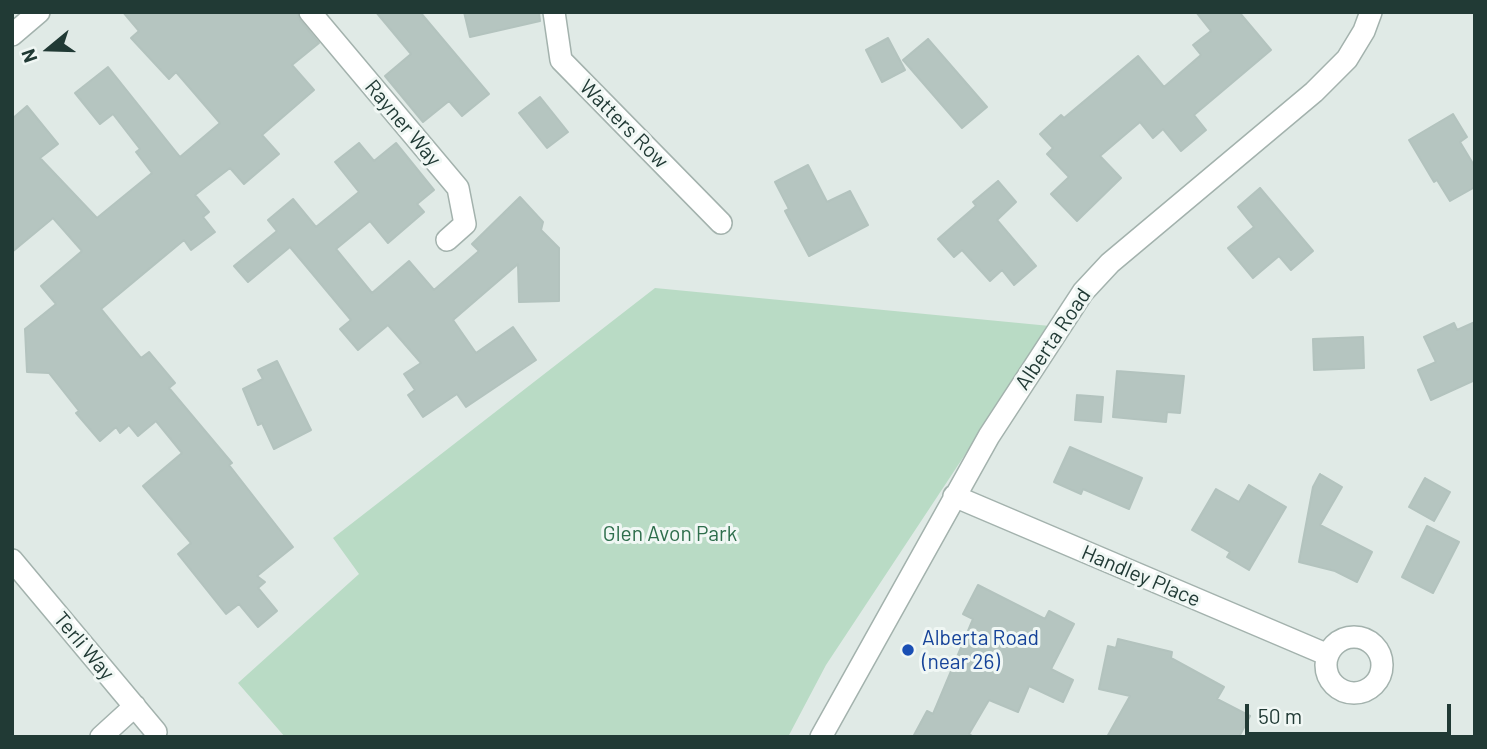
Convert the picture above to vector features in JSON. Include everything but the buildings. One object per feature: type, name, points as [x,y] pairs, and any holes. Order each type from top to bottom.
[{"type":"street","points":[[12,35],[39,12]]},
{"type":"street","name":"Rayner Way","points":[[310,12],[458,188],[465,224],[447,240]]},
{"type":"street","name":"Watters Row","points":[[554,12],[561,60],[721,223]]},
{"type":"street","name":"Alberta Road","points":[[821,737],[989,436],[1083,292],[1110,263],[1314,92],[1347,59],[1364,31],[1371,12]]},
{"type":"street","name":"Handley Place","points":[[954,496],[1328,655]]},
{"type":"street","name":"Terli Way","points":[[12,561],[156,732]]},
{"type":"street","points":[[102,737],[135,706]]},
{"type":"green space","name":"Glen Avon Park","points":[[655,288],[1050,326],[826,665],[788,737],[285,737],[238,683],[359,574],[333,538]]},
{"type":"place","name":"Alberta Road (near 26)","points":[[908,650]]}]
